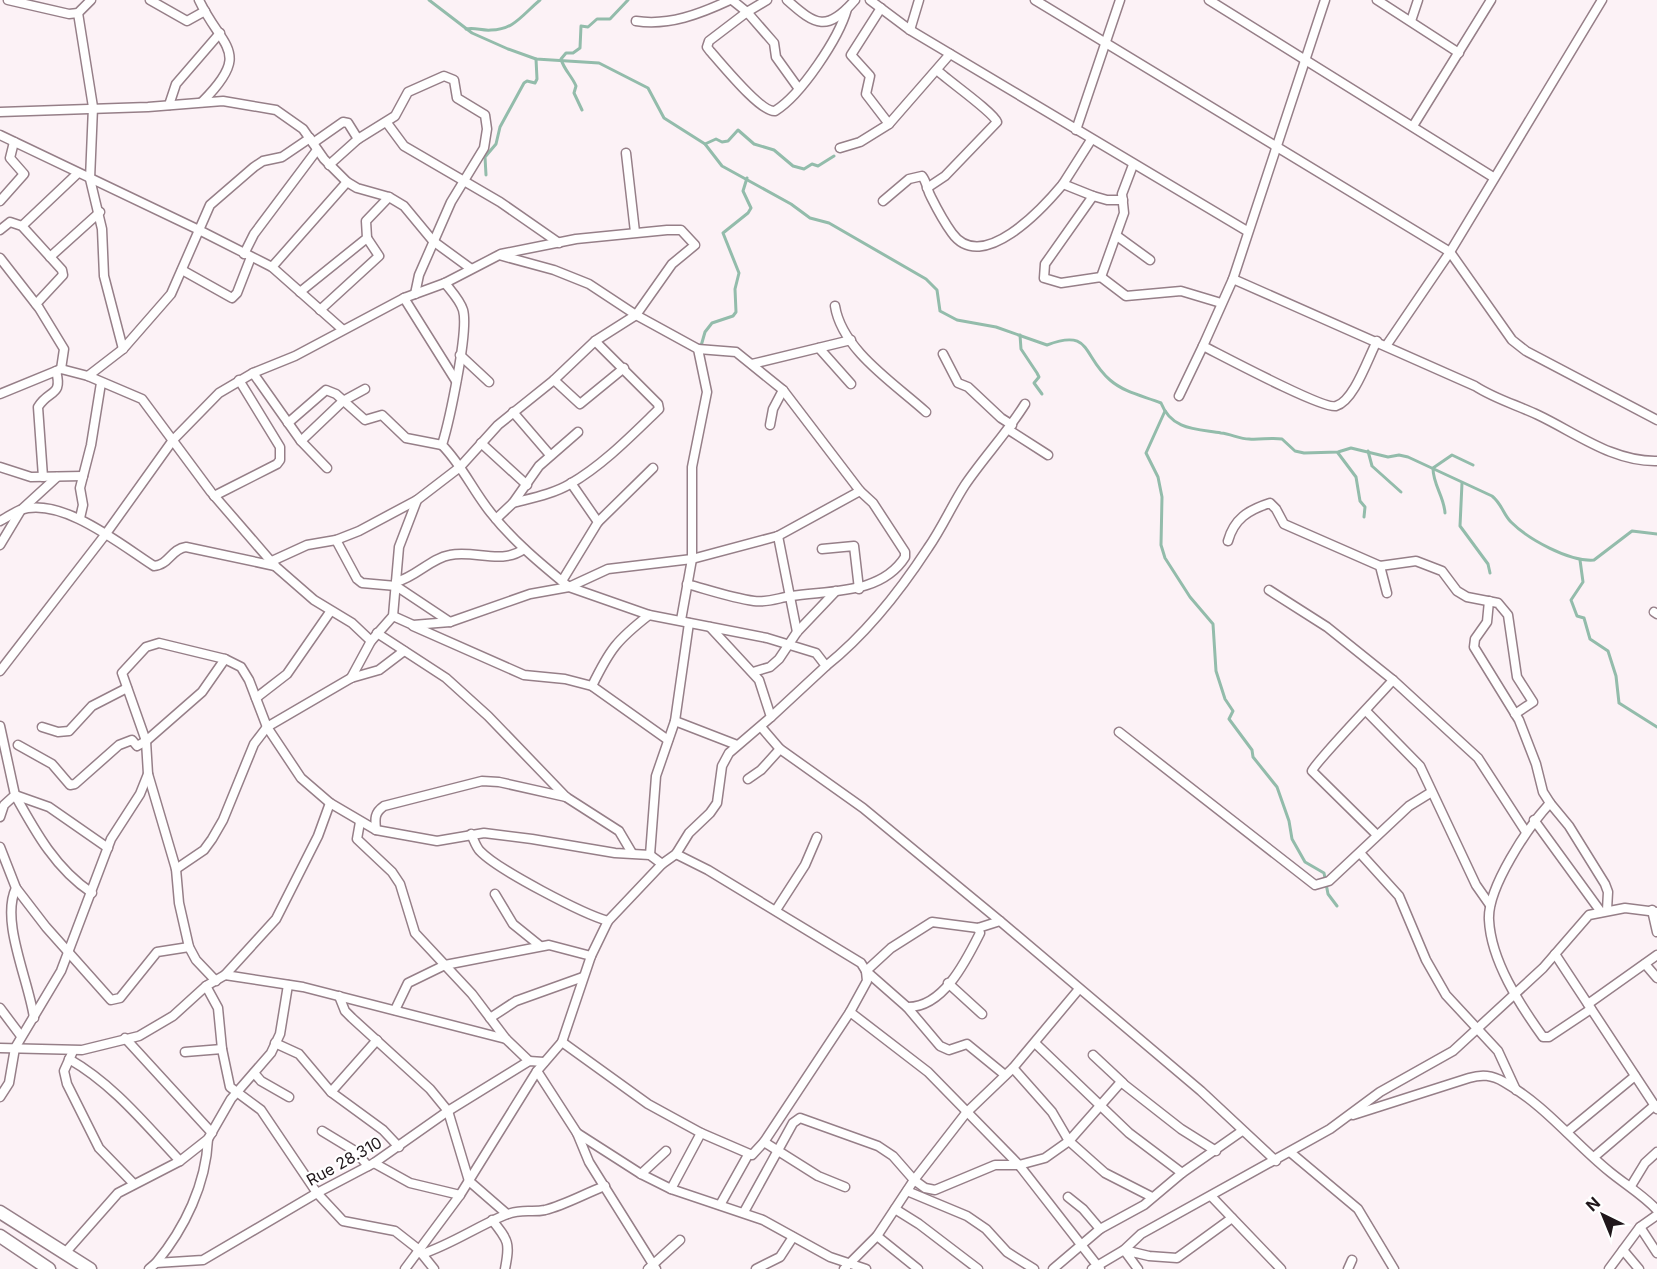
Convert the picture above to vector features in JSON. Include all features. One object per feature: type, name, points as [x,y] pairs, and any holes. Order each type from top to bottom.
[{"type":"main road","points":[[0,1212],[90,1269]]},
{"type":"main road","points":[[0,1236],[49,1269]]},
{"type":"street","points":[[8,0],[69,14],[78,13],[91,0]]},
{"type":"street","points":[[150,0],[187,21],[205,11]]},
{"type":"street","points":[[199,0],[228,44],[230,60],[216,87],[202,102]]},
{"type":"street","points":[[636,21],[675,20],[698,15],[731,0],[747,12],[774,43],[776,57],[799,89]]},
{"type":"street","points":[[767,0],[709,41],[707,46],[767,110],[775,111],[799,89],[840,31],[847,9]]},
{"type":"street","points":[[787,0],[816,23],[832,21],[855,0]]},
{"type":"street","points":[[870,0],[909,30],[1247,231]]},
{"type":"street","points":[[909,30],[920,0]]},
{"type":"street","points":[[1035,0],[1275,148],[1450,252],[1512,340],[1526,351],[1657,420]]},
{"type":"street","points":[[1076,130],[1120,0]]},
{"type":"street","points":[[1209,0],[1224,4],[1494,177]]},
{"type":"street","points":[[1179,396],[1233,279],[1325,0]]},
{"type":"street","points":[[1377,0],[1459,53]]},
{"type":"street","points":[[1411,21],[1418,0]]},
{"type":"street","points":[[1413,126],[1491,0]]},
{"type":"street","points":[[1386,346],[1450,252],[1602,0]]},
{"type":"street","points":[[881,8],[850,52],[870,76],[866,94],[889,124]]},
{"type":"street","points":[[78,13],[93,107],[90,179],[100,212],[104,276],[123,350]]},
{"type":"street","points":[[169,105],[176,84],[220,33]]},
{"type":"street","points":[[840,148],[860,142],[889,124],[938,71],[950,54]]},
{"type":"street","points":[[927,188],[945,176],[996,122],[986,109],[955,87],[938,71]]},
{"type":"street","points":[[329,165],[358,140],[395,116],[408,92],[444,76],[451,77],[457,86],[456,97],[482,112],[486,119],[484,148],[451,202],[419,276],[415,294]]},
{"type":"street","points":[[0,112],[223,101],[276,110],[290,118],[329,165],[347,182],[357,188],[390,197],[404,206],[433,241],[470,268]]},
{"type":"street","points":[[88,376],[123,350],[171,294],[210,206],[254,167],[313,144],[343,122],[348,123],[358,140]]},
{"type":"street","points":[[387,123],[404,146],[500,202],[559,243]]},
{"type":"street","points":[[0,135],[272,267],[342,329]]},
{"type":"street","points":[[884,201],[909,179],[923,177],[953,234],[962,243],[979,248],[992,244],[1039,211],[1063,184],[1091,140]]},
{"type":"street","points":[[0,201],[24,174],[10,158],[14,142]]},
{"type":"street","points":[[182,270],[232,298],[237,293],[254,234],[313,144]]},
{"type":"street","points":[[626,153],[635,232]]},
{"type":"street","points":[[1101,277],[1124,213],[1122,200],[1124,186],[1133,165]]},
{"type":"street","points":[[22,226],[78,173]]},
{"type":"street","points":[[272,267],[347,182]]},
{"type":"street","points":[[1063,184],[1107,200],[1122,200]]},
{"type":"street","points":[[1093,196],[1045,264],[1044,278],[1051,282],[1061,283],[1101,277],[1126,296],[1181,291],[1221,303]]},
{"type":"street","points":[[320,310],[379,256],[367,238],[366,221],[390,197]]},
{"type":"street","points":[[50,257],[100,212]]},
{"type":"street","points":[[0,230],[10,222],[22,226],[62,270],[63,275],[36,304]]},
{"type":"street","points":[[0,671],[105,535],[173,440],[219,393],[239,380],[295,356],[404,298],[445,283],[498,255],[635,232],[681,230],[695,244],[672,264],[636,315],[595,341],[554,380],[513,412],[460,466],[417,500],[336,540],[307,546],[274,563],[186,547],[176,550],[165,562],[154,566],[105,535],[80,518],[38,508],[21,510]]},
{"type":"street","points":[[1117,236],[1150,260]]},
{"type":"street","points":[[300,292],[367,238]]},
{"type":"street","points":[[498,255],[554,270],[589,284],[636,315],[698,349],[736,352],[783,390],[886,520],[905,557],[884,575],[859,589],[790,596],[767,601],[752,601],[687,584]]},
{"type":"street","points":[[0,258],[36,304],[64,350],[58,370],[60,385],[58,390],[38,406],[43,477]]},
{"type":"street","points":[[1233,279],[1377,341],[1495,398],[1541,416],[1601,448],[1657,461]]},
{"type":"street","points":[[441,445],[460,355],[462,308],[445,283]]},
{"type":"street","points":[[404,298],[456,381]]},
{"type":"street","points":[[835,306],[837,319],[851,340],[926,412]]},
{"type":"street","points":[[752,364],[851,340]]},
{"type":"street","points":[[513,503],[550,493],[571,483],[619,446],[659,410],[658,404],[595,341]]},
{"type":"street","points":[[1203,346],[1328,407],[1335,407],[1350,396],[1377,341]]},
{"type":"street","points":[[819,348],[851,384]]},
{"type":"street","points":[[650,855],[656,776],[675,721],[687,584],[692,559],[692,467],[708,386],[698,349]]},
{"type":"street","points":[[943,354],[958,383],[968,387],[1011,427],[1048,455]]},
{"type":"street","points":[[460,355],[489,382]]},
{"type":"street","points":[[554,380],[580,404],[624,368]]},
{"type":"street","points":[[0,393],[58,370],[88,376],[142,399],[214,496],[274,563],[330,612],[404,651],[446,678],[488,716],[566,797],[614,827],[624,837],[632,853]]},
{"type":"street","points":[[253,373],[301,441],[327,468]]},
{"type":"street","points":[[214,496],[277,464],[280,460],[280,447],[239,380]]},
{"type":"street","points":[[80,518],[83,506],[80,488],[101,383]]},
{"type":"street","points":[[301,441],[343,400],[365,389]]},
{"type":"street","points":[[288,423],[326,390],[343,400],[365,420],[382,415],[406,438],[441,445],[460,466],[496,519],[524,549],[565,584],[649,615],[710,627],[816,653],[826,666]]},
{"type":"street","points":[[770,425],[776,403],[783,390]]},
{"type":"street","points":[[405,1269],[420,1252],[460,1195],[537,1071],[561,1042],[591,956],[608,921],[662,864],[676,854],[690,833],[717,803],[722,766],[737,745],[762,728],[771,717],[844,651],[895,595],[930,547],[965,485],[1011,427],[1025,404]]},
{"type":"street","points":[[513,412],[550,455]]},
{"type":"street","points":[[496,519],[513,503],[550,455],[578,432]]},
{"type":"street","points":[[481,443],[527,485]]},
{"type":"street","points":[[0,467],[31,477],[83,476]]},
{"type":"street","points":[[565,584],[598,522],[653,468]]},
{"type":"street","points":[[0,522],[21,510],[57,477]]},
{"type":"street","points":[[571,483],[598,522]]},
{"type":"street","points":[[413,626],[450,622],[608,568],[692,559],[778,536],[860,490]]},
{"type":"street","points":[[351,678],[374,637],[393,616],[399,548],[417,500]]},
{"type":"street","points":[[1228,542],[1236,522],[1246,513],[1270,503],[1276,508],[1284,524],[1380,566],[1416,561],[1442,571],[1458,591],[1467,597],[1498,603],[1508,615],[1514,667],[1522,687],[1532,701],[1515,714]]},
{"type":"street","points":[[0,545],[21,510]]},
{"type":"street","points":[[778,536],[797,632]]},
{"type":"street","points":[[336,540],[357,579],[362,583],[396,584],[447,555],[509,557],[524,549]]},
{"type":"street","points":[[822,549],[854,546],[859,589]]},
{"type":"street","points":[[1380,566],[1386,593]]},
{"type":"street","points":[[396,584],[450,622]]},
{"type":"street","points":[[1269,590],[1327,627],[1394,680],[1478,758],[1526,832]]},
{"type":"street","points":[[753,672],[770,667],[797,632],[836,591]]},
{"type":"street","points":[[1489,601],[1485,629],[1473,643],[1515,714],[1536,764],[1543,792],[1569,826],[1605,884],[1608,892],[1604,911]]},
{"type":"street","points":[[256,699],[287,674],[330,612]]},
{"type":"street","points":[[592,686],[618,639],[649,615]]},
{"type":"street","points":[[393,616],[524,675],[565,679],[592,686],[668,740]]},
{"type":"street","points":[[710,627],[753,672],[761,685],[771,717]]},
{"type":"street","points":[[216,981],[196,960],[189,947],[179,903],[176,869],[148,774],[146,741],[122,673],[151,644],[159,643],[236,663],[245,672],[267,727],[302,778],[330,803],[376,830],[437,841],[471,834],[532,839],[604,851],[650,855],[662,864]]},
{"type":"street","points":[[176,869],[204,850],[212,838],[223,820],[254,744],[267,727],[351,678],[379,670],[404,651]]},
{"type":"street","points":[[18,744],[52,764],[70,785],[80,780],[127,740],[132,740],[137,746],[146,741],[202,692],[225,659]]},
{"type":"street","points":[[1377,835],[1312,771],[1314,765],[1394,680]]},
{"type":"street","points":[[42,727],[58,732],[69,731],[92,706],[126,688]]},
{"type":"street","points":[[1366,712],[1420,766],[1430,793],[1476,885],[1490,905]]},
{"type":"street","points":[[675,721],[737,745]]},
{"type":"street","points":[[0,726],[15,795],[55,862],[74,881],[92,893]]},
{"type":"street","points":[[762,728],[780,749],[863,808],[1000,921],[1200,1091],[1276,1161]]},
{"type":"street","points":[[1119,732],[1315,885],[1329,881],[1409,806],[1430,793]]},
{"type":"street","points":[[748,779],[761,770],[780,749]]},
{"type":"street","points":[[0,1097],[9,1083],[15,1048],[34,1018],[69,951],[108,848],[140,794],[148,774]]},
{"type":"street","points":[[376,830],[377,811],[384,806],[482,781],[499,782],[566,797]]},
{"type":"street","points":[[0,817],[4,805],[15,795]]},
{"type":"street","points":[[15,795],[49,807],[108,848]]},
{"type":"street","points":[[0,1048],[71,1055],[125,1038],[139,1036],[155,1028],[206,987],[225,975],[276,919],[318,836],[330,803]]},
{"type":"street","points":[[1550,803],[1526,832],[1490,905],[1489,922],[1497,954],[1516,995],[1546,1038],[1657,955]]},
{"type":"street","points":[[1534,820],[1604,911]]},
{"type":"street","points":[[360,822],[356,833],[360,843],[392,872],[407,902],[415,933],[445,965],[506,1039],[529,1061],[544,1062]]},
{"type":"street","points":[[471,834],[478,849],[495,862],[590,916],[608,921]]},
{"type":"street","points":[[776,910],[805,865],[817,837]]},
{"type":"street","points":[[0,847],[16,888],[46,927],[111,1000],[116,1001],[157,952],[189,947]]},
{"type":"street","points":[[1360,853],[1396,892],[1426,960],[1441,986],[1498,1051],[1516,1090]]},
{"type":"street","points":[[676,854],[776,910],[861,963],[866,971],[907,1007],[940,1046],[949,1050],[967,1044],[1005,1075]]},
{"type":"street","points":[[16,888],[11,898],[10,916],[34,1018]]},
{"type":"street","points":[[495,894],[513,924],[539,945]]},
{"type":"street","points":[[850,1012],[928,1072],[1019,1165],[1096,1267],[1124,1250],[1141,1234],[1276,1161],[1347,1117],[1380,1092],[1453,1051],[1516,995],[1589,915],[1604,911],[1655,911],[1657,932]]},
{"type":"street","points":[[866,971],[891,948],[932,922],[978,928],[1000,921]]},
{"type":"street","points":[[907,1007],[923,1005],[935,999],[969,955],[980,933],[978,928]]},
{"type":"street","points":[[395,1010],[408,983],[445,965],[539,945],[549,945],[591,956]]},
{"type":"street","points":[[1555,954],[1656,1107],[1594,1157]]},
{"type":"street","points":[[1645,964],[1657,978]]},
{"type":"street","points":[[720,1205],[748,1155],[757,1152],[850,1012],[867,981],[866,971]]},
{"type":"street","points":[[225,975],[339,996],[506,1039]]},
{"type":"street","points":[[490,1018],[516,1001],[583,977]]},
{"type":"street","points":[[948,983],[982,1014]]},
{"type":"street","points":[[65,1253],[118,1193],[133,1183],[180,1161],[210,1136],[237,1092],[275,1043],[283,1023],[288,985]]},
{"type":"street","points":[[206,987],[218,1008],[222,1049],[230,1087],[261,1110],[317,1193],[344,1221],[370,1227],[386,1227],[395,1231],[420,1252],[434,1269]]},
{"type":"street","points":[[844,1269],[877,1236],[914,1180],[966,1113],[1013,1068],[1079,989]]},
{"type":"street","points":[[339,996],[345,1011],[430,1089],[448,1111],[469,1181],[507,1214]]},
{"type":"street","points":[[0,1008],[21,1036]]},
{"type":"street","points":[[125,1038],[210,1136]]},
{"type":"street","points":[[331,1092],[377,1040]]},
{"type":"street","points":[[561,1042],[648,1104],[700,1133],[748,1155]]},
{"type":"street","points":[[275,1043],[299,1054],[331,1092],[383,1130],[399,1147]]},
{"type":"street","points":[[1035,1043],[1129,1133],[1182,1173]]},
{"type":"street","points":[[185,1052],[222,1049]]},
{"type":"street","points":[[71,1055],[113,1090],[180,1161]]},
{"type":"street","points":[[71,1055],[64,1078],[93,1138],[133,1183]]},
{"type":"street","points":[[1093,1055],[1123,1083],[1181,1129],[1216,1151]]},
{"type":"street","name":"Rue 28.310","points":[[153,1266],[203,1260],[317,1193],[371,1165],[448,1111],[529,1061]]},
{"type":"street","points":[[1013,1068],[1052,1112],[1069,1141],[1106,1173],[1152,1197]]},
{"type":"street","points":[[537,1071],[577,1133],[589,1162],[652,1267],[680,1240]]},
{"type":"street","points":[[254,1073],[261,1081],[289,1097]]},
{"type":"street","points":[[1347,1117],[1477,1076],[1487,1075],[1516,1090],[1657,1210]]},
{"type":"street","points":[[1567,1132],[1635,1076]]},
{"type":"street","points":[[744,1212],[793,1123],[800,1118],[878,1146],[893,1155],[914,1180],[935,1191],[995,1165],[1019,1165],[1044,1158],[1069,1141],[1118,1083],[1123,1083]]},
{"type":"street","points":[[322,1131],[355,1151],[371,1165],[410,1183],[460,1195]]},
{"type":"street","points":[[1053,1269],[1100,1228],[1137,1209],[1182,1173],[1242,1131]]},
{"type":"street","points":[[577,1133],[641,1174],[671,1189],[744,1212],[830,1257],[852,1262],[866,1269]]},
{"type":"street","points":[[671,1189],[700,1133]]},
{"type":"street","points":[[153,1266],[179,1233],[204,1170],[210,1136]]},
{"type":"street","points":[[764,1142],[818,1176],[845,1187]]},
{"type":"street","points":[[641,1174],[666,1151]]},
{"type":"street","points":[[1290,1152],[1358,1209],[1394,1269]]},
{"type":"street","points":[[1631,1186],[1645,1163],[1657,1152]]},
{"type":"street","points":[[420,1252],[449,1245],[507,1214],[530,1208],[547,1210],[605,1186]]},
{"type":"street","points":[[907,1191],[967,1216],[986,1229],[1007,1252],[1034,1269]]},
{"type":"street","points":[[1068,1197],[1083,1209],[1100,1228]]},
{"type":"street","points":[[1212,1197],[1281,1269]]},
{"type":"street","points":[[895,1209],[919,1224],[978,1269]]},
{"type":"street","points":[[1609,1269],[1640,1227],[1657,1215]]},
{"type":"street","points":[[1124,1250],[1149,1256],[1177,1258],[1232,1218]]},
{"type":"street","points":[[492,1220],[503,1233],[510,1249],[505,1269]]},
{"type":"street","points":[[1640,1227],[1657,1252]]},
{"type":"street","points":[[877,1236],[918,1269]]},
{"type":"street","points":[[756,1269],[780,1257],[793,1237]]},
{"type":"street","points":[[1124,1250],[1138,1269]]},
{"type":"street","points":[[1623,1250],[1639,1269]]},
{"type":"street","points":[[1348,1269],[1352,1260]]},
{"type":"waterway","points":[[429,0],[472,33],[508,49],[536,59],[599,63],[648,88],[664,118],[705,144],[722,166],[791,204],[810,218],[829,223],[926,279],[937,290],[940,311],[957,320],[996,327],[1047,345],[1061,341],[1079,342],[1110,380],[1128,391],[1161,403],[1166,412],[1179,424],[1246,439],[1282,439],[1295,451],[1304,453],[1338,452],[1351,448],[1388,457],[1399,455],[1408,457],[1492,496],[1518,529],[1550,548],[1584,560],[1594,560],[1632,531],[1657,534]]},
{"type":"waterway","points":[[466,29],[488,30],[506,27],[518,20],[540,0]]},
{"type":"waterway","points":[[582,110],[574,93],[576,86],[561,59],[566,53],[573,53],[580,48],[581,26],[588,27],[597,19],[610,19],[628,0]]},
{"type":"waterway","points":[[486,175],[485,157],[496,144],[500,127],[524,83],[527,81],[535,83],[537,79],[536,59]]},
{"type":"waterway","points":[[705,144],[716,139],[722,142],[728,141],[738,130],[754,144],[774,150],[793,166],[804,169],[812,164],[818,166],[834,156]]},
{"type":"waterway","points":[[701,346],[705,332],[712,323],[733,316],[736,312],[735,289],[739,273],[723,233],[751,208],[743,191],[747,178]]},
{"type":"waterway","points":[[1020,335],[1021,349],[1039,377],[1034,383],[1042,394]]},
{"type":"waterway","points":[[1165,411],[1146,453],[1158,477],[1162,497],[1161,545],[1165,558],[1190,597],[1213,624],[1216,671],[1225,699],[1233,711],[1229,719],[1252,750],[1253,757],[1277,787],[1289,821],[1292,839],[1305,862],[1324,873],[1328,894],[1337,906]]},
{"type":"waterway","points":[[1368,451],[1372,466],[1401,492]]},
{"type":"waterway","points":[[1338,453],[1356,477],[1360,501],[1365,507],[1364,517]]},
{"type":"waterway","points":[[1445,513],[1433,468],[1452,455],[1473,465]]},
{"type":"waterway","points":[[1462,483],[1460,526],[1488,564],[1490,573]]},
{"type":"waterway","points":[[1580,560],[1583,582],[1571,600],[1577,616],[1584,618],[1590,639],[1608,651],[1616,676],[1619,703],[1657,727]]}]
